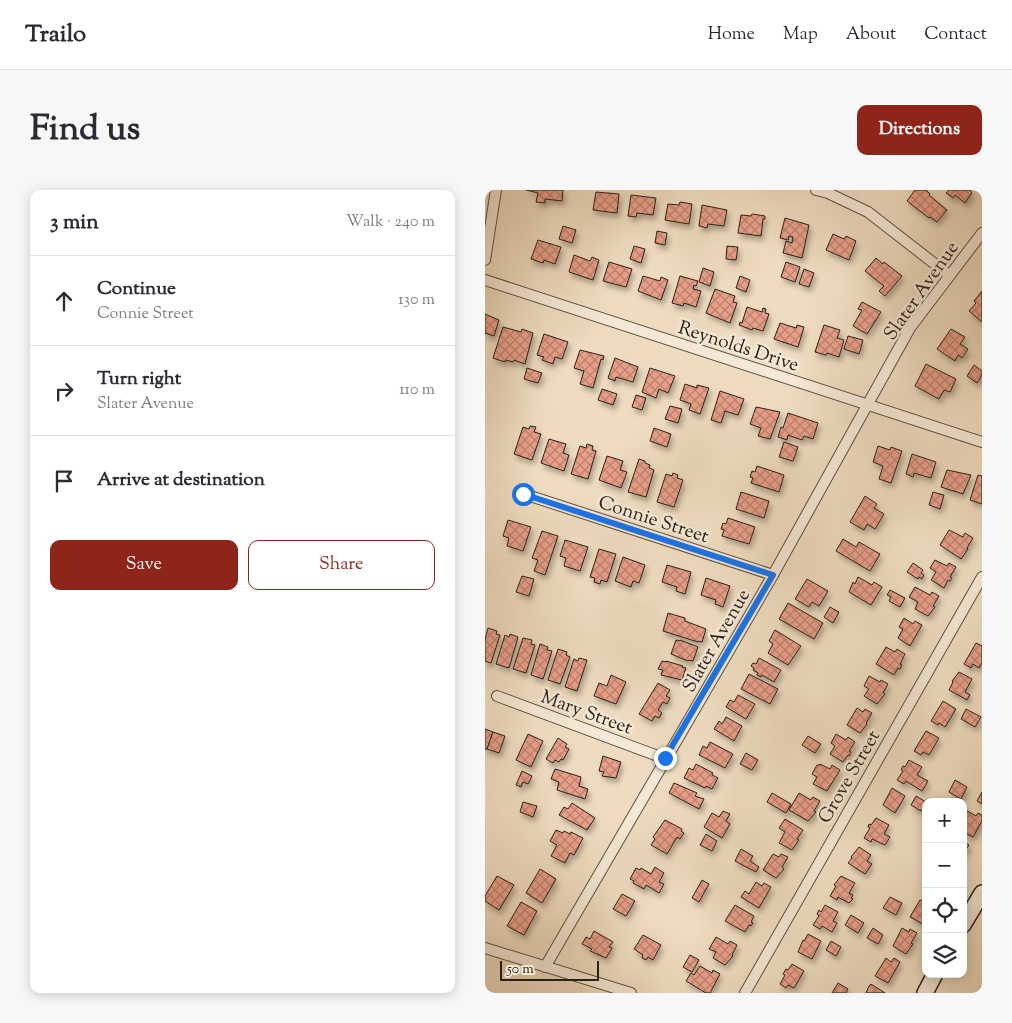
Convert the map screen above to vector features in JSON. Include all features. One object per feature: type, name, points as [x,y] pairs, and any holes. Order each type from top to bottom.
[{"type":"main road","points":[[967,919],[982,893]]},
{"type":"main road","points":[[925,993],[933,978]]},
{"type":"street","points":[[485,260],[496,190]]},
{"type":"street","points":[[816,190],[868,212],[949,275]]},
{"type":"street","name":"Slater Avenue","points":[[545,967],[773,575],[910,328],[982,233]]},
{"type":"street","name":"Reynolds Drive","points":[[485,280],[982,442]]},
{"type":"street","name":"Connie Street","points":[[523,494],[773,575]]},
{"type":"street","name":"Grove Street","points":[[745,993],[982,577]]},
{"type":"street","name":"Mary Street","points":[[497,696],[665,758]]},
{"type":"street","points":[[485,948],[631,993]]},
{"type":"building","points":[[526,190],[563,190],[562,201],[545,199],[545,203],[536,202],[538,193]]},
{"type":"building","points":[[915,190],[926,190],[929,195],[947,210],[937,222],[907,201]]},
{"type":"building","points":[[949,190],[970,190],[972,193],[965,203],[955,195],[953,198],[946,193]]},
{"type":"building","points":[[596,192],[619,194],[617,213],[593,210]]},
{"type":"building","points":[[631,195],[656,198],[653,215],[637,213],[636,217],[628,216]]},
{"type":"building","points":[[680,202],[692,204],[689,224],[665,220],[668,204],[679,205]]},
{"type":"building","points":[[702,205],[727,210],[724,226],[708,224],[707,228],[699,226]]},
{"type":"building","points":[[752,214],[765,216],[761,236],[738,233],[741,215],[751,216]]},
{"type":"building","points":[[785,218],[809,225],[802,258],[783,253],[786,241],[792,243],[793,237],[789,236],[788,240],[780,238]]},
{"type":"building","points":[[563,226],[576,230],[572,243],[559,239]]},
{"type":"building","points":[[657,231],[667,233],[665,245],[655,243]]},
{"type":"building","points":[[833,234],[844,239],[846,236],[856,241],[849,260],[826,250]]},
{"type":"building","points":[[538,240],[561,247],[555,264],[544,260],[543,263],[531,259]]},
{"type":"building","points":[[634,246],[645,249],[641,263],[630,259]]},
{"type":"building","points":[[727,246],[738,247],[736,260],[726,259]]},
{"type":"building","points":[[574,255],[590,261],[592,257],[599,260],[593,280],[569,272]]},
{"type":"building","points":[[876,258],[902,276],[885,296],[879,291],[884,286],[865,271]]},
{"type":"building","points":[[609,262],[632,269],[626,287],[603,281]]},
{"type":"building","points":[[786,262],[800,267],[795,282],[781,277]]},
{"type":"building","points":[[703,268],[714,272],[710,286],[699,282]]},
{"type":"building","points":[[804,269],[814,273],[809,287],[799,284]]},
{"type":"building","points":[[643,276],[660,281],[661,277],[668,280],[661,300],[638,291]]},
{"type":"building","points":[[680,276],[698,281],[693,289],[701,291],[696,307],[684,303],[683,306],[672,303]]},
{"type":"building","points":[[740,276],[750,280],[746,292],[736,288]]},
{"type":"building","points":[[715,289],[735,296],[733,302],[737,303],[730,323],[706,313]]},
{"type":"building","points":[[982,291],[982,322],[969,311],[976,303],[974,301]]},
{"type":"building","points":[[862,302],[881,312],[867,334],[853,326],[862,310],[858,309]]},
{"type":"building","points":[[747,307],[762,312],[763,308],[766,309],[765,313],[769,314],[763,331],[753,328],[752,330],[739,325],[740,322],[742,323]]},
{"type":"building","points":[[485,314],[499,320],[494,336],[485,333]]},
{"type":"building","points":[[780,323],[796,328],[797,325],[804,327],[798,347],[774,339]]},
{"type":"building","points":[[824,325],[840,330],[837,338],[844,340],[839,357],[815,352]]},
{"type":"building","points":[[503,327],[521,332],[522,329],[533,333],[525,364],[514,360],[513,362],[506,360],[505,362],[493,358]]},
{"type":"building","points":[[951,329],[965,337],[960,344],[968,349],[962,358],[958,355],[955,361],[937,349]]},
{"type":"building","points":[[544,334],[568,342],[562,359],[555,357],[553,364],[542,360],[544,357],[537,355]]},
{"type":"building","points":[[848,336],[863,340],[859,354],[844,349]]},
{"type":"building","points":[[580,350],[604,356],[603,360],[601,359],[593,388],[580,384],[584,371],[574,368]]},
{"type":"building","points":[[615,358],[638,367],[633,382],[616,377],[615,381],[608,378]]},
{"type":"building","points":[[926,364],[956,379],[950,392],[944,390],[939,399],[915,386]]},
{"type":"building","points":[[974,365],[982,371],[982,375],[977,383],[967,376]]},
{"type":"building","points":[[527,368],[542,373],[538,383],[524,379]]},
{"type":"building","points":[[650,368],[675,376],[668,393],[659,389],[656,398],[642,392]]},
{"type":"building","points":[[685,384],[697,388],[697,385],[709,388],[700,414],[689,410],[691,404],[680,400]]},
{"type":"building","points":[[602,389],[617,394],[613,405],[598,400]]},
{"type":"building","points":[[720,391],[744,399],[738,415],[725,411],[721,423],[711,420]]},
{"type":"building","points":[[636,395],[646,398],[642,410],[632,407]]},
{"type":"building","points":[[670,406],[682,409],[678,423],[665,419]]},
{"type":"building","points":[[756,407],[780,412],[770,439],[758,436],[761,428],[750,424]]},
{"type":"building","points":[[788,413],[818,423],[813,439],[804,436],[802,440],[788,435],[787,440],[778,437]]},
{"type":"building","points":[[530,426],[536,427],[534,432],[541,434],[532,460],[514,454],[523,427],[529,429]]},
{"type":"building","points":[[654,428],[671,434],[667,447],[650,441]]},
{"type":"building","points":[[549,439],[566,444],[563,453],[569,455],[564,471],[541,463]]},
{"type":"building","points":[[784,442],[798,447],[793,461],[779,457]]},
{"type":"building","points":[[587,444],[593,446],[592,450],[596,451],[588,479],[571,474],[580,446],[586,448]]},
{"type":"building","points":[[878,446],[890,450],[891,447],[902,451],[891,483],[879,479],[883,466],[873,462]]},
{"type":"building","points":[[912,454],[936,462],[931,478],[914,473],[913,477],[906,474]]},
{"type":"building","points":[[607,456],[623,461],[620,470],[627,472],[621,488],[599,480]]},
{"type":"building","points":[[639,459],[645,461],[645,463],[650,465],[649,468],[654,470],[646,497],[628,492]]},
{"type":"building","points":[[757,466],[784,475],[779,492],[751,483],[753,478],[750,477],[752,471],[755,472]]},
{"type":"building","points":[[947,470],[971,475],[963,494],[941,487]]},
{"type":"building","points":[[673,473],[678,475],[677,478],[683,480],[674,507],[657,502],[666,474],[672,476]]},
{"type":"building","points":[[978,475],[982,476],[982,504],[970,500]]},
{"type":"building","points":[[741,492],[769,501],[764,518],[736,509]]},
{"type":"building","points":[[933,492],[944,495],[940,509],[929,505]]},
{"type":"building","points":[[865,496],[877,504],[874,508],[884,514],[875,529],[867,524],[864,530],[850,522]]},
{"type":"building","points":[[728,518],[755,527],[749,544],[722,536],[724,530],[721,529],[723,523],[726,524]]},
{"type":"building","points":[[508,520],[531,527],[523,551],[507,546],[509,538],[503,536]]},
{"type":"building","points":[[949,530],[963,537],[965,533],[973,538],[961,559],[940,545]]},
{"type":"building","points":[[542,531],[558,536],[545,575],[534,571],[538,560],[532,558]]},
{"type":"building","points":[[843,539],[856,547],[859,542],[880,554],[870,571],[836,551]]},
{"type":"building","points":[[565,540],[588,547],[580,571],[564,566],[566,558],[560,556]]},
{"type":"building","points":[[599,549],[616,554],[607,582],[601,580],[600,584],[594,582],[595,578],[590,577]]},
{"type":"building","points":[[623,557],[645,565],[639,583],[633,581],[631,587],[615,581]]},
{"type":"building","points":[[935,560],[947,566],[949,563],[956,567],[950,577],[952,578],[950,581],[948,580],[944,588],[931,580],[936,572],[930,568]]},
{"type":"building","points":[[913,563],[923,570],[921,573],[924,575],[922,579],[919,577],[918,579],[907,572]]},
{"type":"building","points":[[667,565],[691,572],[685,594],[676,591],[677,587],[662,582]]},
{"type":"building","points":[[522,576],[534,579],[529,596],[516,592]]},
{"type":"building","points":[[858,577],[872,585],[874,582],[882,587],[871,605],[849,592],[853,582],[855,584]]},
{"type":"building","points":[[706,578],[730,586],[723,607],[715,604],[716,600],[701,595]]},
{"type":"building","points":[[807,579],[828,591],[819,606],[812,602],[809,607],[795,599]]},
{"type":"building","points":[[915,587],[930,595],[932,592],[939,596],[933,606],[935,607],[928,616],[915,609],[918,602],[909,597]]},
{"type":"building","points":[[890,590],[905,598],[900,607],[889,601],[891,597],[887,595]]},
{"type":"building","points":[[788,603],[823,623],[814,639],[779,619]]},
{"type":"building","points":[[830,607],[839,612],[833,623],[824,617]]},
{"type":"building","points":[[668,613],[685,618],[685,621],[706,629],[702,642],[663,631]]},
{"type":"building","points":[[904,618],[913,624],[915,621],[922,625],[910,646],[898,638],[903,629],[899,627]]},
{"type":"building","points":[[488,628],[497,631],[496,634],[500,635],[491,663],[485,661],[485,639]]},
{"type":"building","points":[[775,630],[801,646],[788,665],[768,653],[773,644],[769,641]]},
{"type":"building","points":[[510,634],[518,637],[509,668],[496,664],[505,635],[509,637]]},
{"type":"building","points":[[523,638],[532,640],[531,644],[535,645],[526,673],[513,669]]},
{"type":"building","points":[[676,640],[698,647],[693,661],[688,661],[671,654]]},
{"type":"building","points":[[976,643],[982,646],[982,663],[979,668],[973,664],[971,668],[964,664]]},
{"type":"building","points":[[540,644],[548,647],[547,650],[552,651],[543,679],[531,675]]},
{"type":"building","points":[[886,647],[895,652],[897,649],[905,654],[900,664],[902,665],[900,669],[898,668],[894,675],[876,664]]},
{"type":"building","points":[[558,649],[567,652],[566,655],[570,657],[560,684],[548,680]]},
{"type":"building","points":[[579,658],[587,660],[577,691],[565,687],[574,659],[578,661]]},
{"type":"building","points":[[759,658],[781,670],[774,682],[762,675],[761,677],[757,675],[758,673],[753,670],[754,668],[751,666],[753,663],[756,664]]},
{"type":"building","points":[[662,661],[686,668],[682,680],[661,675],[663,670],[658,669]]},
{"type":"building","points":[[959,672],[972,679],[965,692],[970,695],[967,700],[949,690],[952,681]]},
{"type":"building","points":[[749,674],[778,689],[770,704],[741,689]]},
{"type":"building","points":[[611,675],[626,682],[616,704],[594,696],[599,683],[607,686]]},
{"type":"building","points":[[869,676],[888,684],[883,693],[885,694],[877,704],[864,696],[869,689],[864,686]]},
{"type":"building","points":[[658,683],[670,690],[666,696],[670,698],[667,704],[663,702],[658,710],[662,713],[659,718],[655,716],[652,721],[639,714]]},
{"type":"building","points":[[738,695],[755,704],[746,719],[726,707],[730,700],[734,702]]},
{"type":"building","points":[[943,701],[956,709],[945,727],[931,721]]},
{"type":"building","points":[[857,708],[863,712],[865,709],[872,713],[860,733],[847,725]]},
{"type":"building","points":[[966,709],[981,717],[975,727],[961,719]]},
{"type":"building","points":[[726,717],[742,726],[734,741],[714,729],[719,721],[722,724]]},
{"type":"building","points":[[485,729],[493,732],[487,749],[485,749]]},
{"type":"building","points":[[926,731],[939,738],[929,755],[923,752],[921,755],[914,751]]},
{"type":"building","points":[[493,732],[505,736],[499,753],[487,749]]},
{"type":"building","points":[[528,734],[543,741],[531,767],[516,760]]},
{"type":"building","points":[[836,734],[846,740],[848,737],[855,742],[849,751],[851,752],[849,756],[843,762],[830,754],[835,746],[831,743]]},
{"type":"building","points":[[808,736],[821,744],[815,753],[802,745]]},
{"type":"building","points":[[558,738],[567,744],[565,747],[569,749],[563,760],[561,759],[559,762],[555,760],[553,763],[546,759]]},
{"type":"building","points":[[710,742],[733,754],[725,768],[699,755],[703,746],[707,748]]},
{"type":"building","points":[[746,753],[758,760],[752,770],[740,764]]},
{"type":"building","points":[[603,756],[621,762],[616,778],[602,776],[604,772],[599,771]]},
{"type":"building","points":[[909,760],[922,767],[917,775],[928,781],[922,791],[906,781],[904,784],[897,780],[903,771],[901,770],[903,766],[905,767]]},
{"type":"building","points":[[696,764],[713,773],[712,775],[718,778],[712,789],[706,786],[705,788],[684,778],[689,768],[693,770]]},
{"type":"building","points":[[820,764],[830,769],[832,765],[840,770],[827,791],[813,784],[817,777],[812,774],[817,765]]},
{"type":"building","points":[[555,769],[581,777],[579,786],[588,789],[585,799],[557,790],[559,782],[551,779]]},
{"type":"building","points":[[522,771],[532,776],[528,784],[523,782],[521,787],[516,785]]},
{"type":"building","points":[[955,780],[967,787],[962,798],[949,792]]},
{"type":"building","points":[[674,783],[697,793],[695,796],[704,799],[699,809],[669,793]]},
{"type":"building","points":[[892,788],[905,796],[895,813],[883,805]]},
{"type":"building","points":[[982,792],[982,804],[977,801]]},
{"type":"building","points":[[772,793],[791,804],[786,813],[767,802]]},
{"type":"building","points":[[799,793],[811,800],[813,797],[820,801],[814,811],[816,812],[808,821],[789,810]]},
{"type":"building","points":[[916,796],[922,800],[921,811],[911,805]]},
{"type":"building","points":[[523,802],[537,806],[533,817],[520,812]]},
{"type":"building","points":[[572,803],[595,818],[587,830],[559,815],[564,807],[568,809]]},
{"type":"building","points":[[723,811],[730,814],[726,821],[730,824],[722,838],[704,827],[712,813],[719,817]]},
{"type":"building","points":[[967,811],[976,816],[978,813],[982,815],[982,821],[973,837],[967,834]]},
{"type":"building","points":[[876,818],[889,825],[884,834],[890,837],[885,845],[872,839],[871,842],[864,838],[870,828],[868,827],[869,824],[871,825]]},
{"type":"building","points":[[785,819],[803,830],[792,850],[779,843],[785,832],[779,828]]},
{"type":"building","points":[[665,820],[682,829],[681,831],[684,833],[680,839],[677,837],[667,854],[651,845],[655,839],[653,837]]},
{"type":"building","points":[[556,830],[570,834],[571,832],[583,838],[574,855],[570,853],[565,863],[551,856],[557,845],[550,841]]},
{"type":"building","points":[[706,834],[717,841],[712,851],[700,845]]},
{"type":"building","points":[[859,847],[871,855],[867,861],[872,864],[865,874],[848,863]]},
{"type":"building","points":[[741,849],[753,856],[750,861],[759,867],[756,872],[735,861]]},
{"type":"building","points":[[773,854],[779,857],[781,854],[788,857],[782,867],[784,869],[776,878],[763,870]]},
{"type":"building","points":[[655,867],[664,873],[659,882],[664,884],[659,893],[646,885],[644,889],[633,883],[634,881],[630,879],[636,868],[640,870],[641,868],[651,874]]},
{"type":"building","points":[[540,869],[556,879],[542,903],[526,893]]},
{"type":"building","points":[[497,876],[514,885],[499,910],[485,901],[485,896]]},
{"type":"building","points":[[841,876],[855,883],[849,893],[853,895],[851,898],[853,899],[849,903],[838,897],[837,900],[830,896],[836,886],[834,885]]},
{"type":"building","points":[[702,880],[709,884],[699,902],[692,898]]},
{"type":"building","points":[[756,882],[762,886],[764,883],[771,887],[759,908],[741,897],[745,891],[749,894]]},
{"type":"building","points":[[622,894],[635,901],[626,916],[613,909]]},
{"type":"building","points":[[890,897],[902,903],[896,915],[883,908]]},
{"type":"building","points":[[920,900],[922,901],[922,923],[910,917]]},
{"type":"building","points":[[521,902],[537,911],[524,935],[507,926]]},
{"type":"building","points":[[735,905],[754,916],[751,922],[753,923],[751,926],[749,925],[745,932],[725,921]]},
{"type":"building","points":[[825,905],[838,912],[833,921],[837,923],[832,932],[822,926],[820,929],[813,925],[819,916],[817,914],[819,910],[821,912]]},
{"type":"building","points":[[851,915],[864,923],[858,933],[845,925]]},
{"type":"building","points":[[873,928],[883,935],[878,944],[867,938]]},
{"type":"building","points":[[902,928],[909,932],[910,929],[917,933],[911,943],[913,944],[906,954],[893,946]]},
{"type":"building","points":[[594,931],[613,942],[609,947],[612,948],[606,958],[590,951],[592,949],[582,944],[586,937],[590,939]]},
{"type":"building","points":[[808,934],[821,941],[812,959],[798,952]]},
{"type":"building","points":[[643,935],[661,945],[653,960],[648,957],[646,960],[642,958],[643,955],[634,949]]},
{"type":"building","points":[[716,937],[728,944],[730,941],[737,945],[733,956],[725,965],[713,958],[716,952],[709,949]]},
{"type":"building","points":[[831,941],[841,947],[836,956],[826,950]]},
{"type":"building","points":[[690,955],[699,960],[692,972],[683,967]]},
{"type":"building","points":[[886,958],[891,962],[894,958],[900,962],[888,983],[875,976]]},
{"type":"building","points":[[792,964],[804,971],[794,988],[788,985],[786,988],[780,984],[786,969],[788,970]]},
{"type":"building","points":[[700,966],[712,973],[713,970],[720,974],[710,993],[706,993],[686,981],[691,973],[694,975]]},
{"type":"building","points":[[838,983],[848,989],[846,993],[832,993]]},
{"type":"building","points":[[871,984],[885,993],[866,993]]},
{"type":"route","points":[[523,494],[773,575],[665,758]]}]
